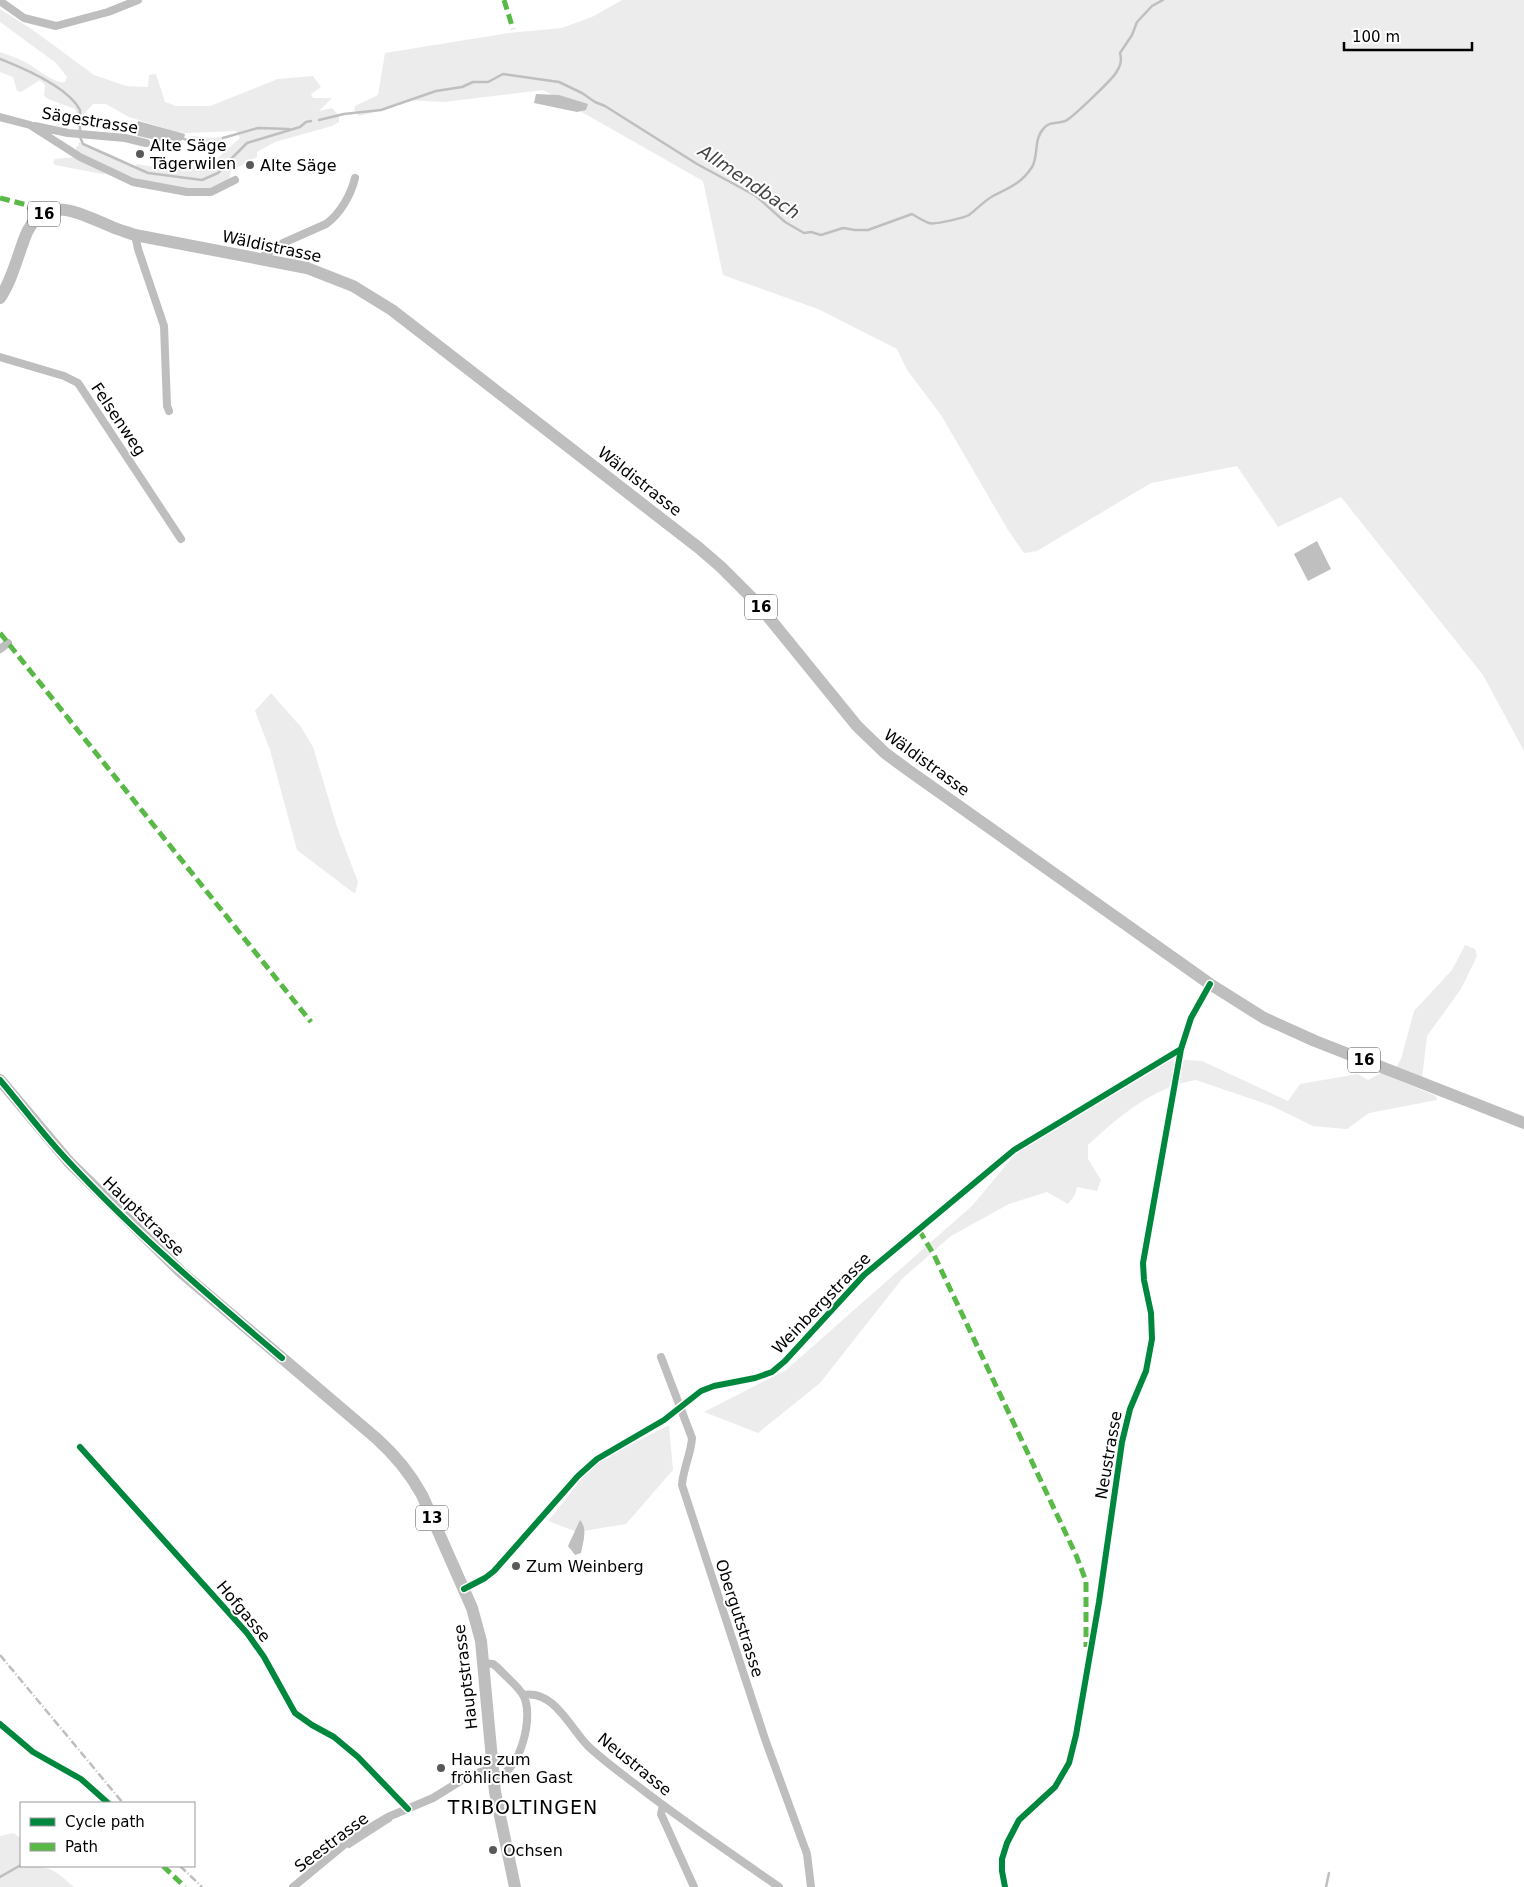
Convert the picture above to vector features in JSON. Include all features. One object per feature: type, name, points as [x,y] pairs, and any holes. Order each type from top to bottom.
[{"type":"main road","name":"Wäldistrasse","points":[[0,298],[11,279],[31,225],[43,214],[60,209],[69,209],[135,235],[307,268],[353,286],[392,310],[721,567],[756,602],[842,710],[885,753],[1210,984]]},
{"type":"main road","name":"16","points":[[1210,984],[1264,1018],[1284,1028],[1524,1123]]},
{"type":"main road","name":"Hauptstrasse","points":[[0,1080],[69,1162],[181,1272],[391,1452],[407,1471],[422,1495],[464,1589],[477,1624],[483,1662],[492,1773],[501,1825],[516,1887]]},
{"type":"street","points":[[0,1],[24,18],[56,26],[108,12],[138,0]]},
{"type":"street","name":"Sägestrasse","points":[[0,117],[30,125],[80,134],[125,138],[146,143]]},
{"type":"street","name":"Sägestrasse","points":[[30,125],[80,157],[133,182],[187,192],[211,192],[236,180]]},
{"type":"street","points":[[260,258],[283,243],[332,220],[350,193],[354,178]]},
{"type":"street","points":[[135,235],[164,326],[167,406],[169,411]]},
{"type":"street","name":"Felsenweg","points":[[0,357],[64,376],[78,383],[181,539]]},
{"type":"street","points":[[0,649],[8,643]]},
{"type":"street","name":"Neustrasse","points":[[1005,1887],[1002,1859],[1007,1842],[1019,1820],[1055,1787],[1069,1763],[1076,1735],[1099,1602],[1122,1442],[1130,1409],[1146,1371],[1152,1339],[1151,1312],[1144,1280],[1143,1263],[1176,1076],[1181,1049],[1191,1018],[1210,984]]},
{"type":"street","name":"Weinbergstrasse","points":[[464,1589],[485,1578],[498,1567],[578,1476],[597,1459],[664,1420],[707,1388],[755,1378],[772,1372],[864,1274],[1014,1150],[1181,1049]]},
{"type":"street","name":"Obergutstrasse","points":[[662,1357],[692,1438],[692,1447],[683,1475],[682,1485],[765,1738],[807,1854],[811,1887]]},
{"type":"street","name":"Hofgasse","points":[[80,1447],[247,1633],[264,1657],[295,1713],[334,1737],[358,1757],[408,1809]]},
{"type":"street","points":[[483,1662],[497,1666],[523,1695]]},
{"type":"street","name":"Neustrasse","points":[[523,1695],[532,1693],[557,1706],[588,1745],[602,1759],[778,1887]]},
{"type":"street","name":"Seestrasse","points":[[293,1887],[344,1845],[388,1817],[433,1798],[470,1775],[487,1770],[497,1776],[508,1772],[523,1744],[528,1714],[523,1695]]},
{"type":"street","points":[[663,1805],[661,1814],[694,1887]]},
{"type":"shaded area","points":[[622,0],[1524,0],[1524,751],[1483,675],[1341,497],[1278,527],[1237,466],[1151,483],[1037,551],[1024,553],[1008,530],[941,415],[907,370],[897,349],[818,309],[723,275],[703,181],[543,90],[444,102],[406,100],[383,110],[359,116],[354,110],[355,106],[378,95],[385,53],[509,33],[562,28],[594,16]]},
{"type":"shaded area","points":[[0,9],[33,30],[94,75],[126,86],[148,87],[149,75],[156,74],[165,102],[176,106],[210,106],[278,79],[313,76],[321,87],[311,94],[313,98],[332,98],[319,111],[332,108],[339,116],[339,122],[332,126],[275,142],[257,152],[257,157],[231,171],[229,181],[210,188],[188,190],[137,179],[117,171],[102,174],[55,165],[53,163],[55,159],[76,157],[76,147],[79,146],[78,143],[83,142],[88,147],[110,154],[135,167],[137,164],[176,171],[177,163],[207,168],[240,138],[236,131],[177,132],[129,117],[106,104],[93,104],[83,115],[77,113],[75,109],[44,96],[45,85],[40,80],[21,92],[17,91],[13,77],[0,72],[0,52],[23,61],[60,82],[65,82],[67,77],[56,63],[0,22]]},
{"type":"shaded area","points":[[536,94],[559,95],[588,104],[586,110],[577,112],[534,103]]},
{"type":"shaded area","points":[[138,121],[185,134],[184,139],[175,144],[138,136],[135,131]]},
{"type":"shaded area","points":[[192,136],[214,138],[225,136],[222,145],[208,144],[200,149],[188,145]]},
{"type":"shaded area","points":[[1317,541],[1331,569],[1308,581],[1294,554]]},
{"type":"shaded area","points":[[271,693],[301,727],[313,747],[337,827],[358,882],[355,894],[297,850],[270,750],[255,711]]},
{"type":"shaded area","points":[[1465,945],[1475,949],[1477,956],[1461,989],[1427,1036],[1422,1079],[1395,1069],[1401,1059],[1414,1011],[1452,970]]},
{"type":"shaded area","points":[[1171,1059],[1202,1061],[1288,1101],[1300,1084],[1358,1074],[1368,1080],[1381,1073],[1436,1096],[1437,1100],[1369,1113],[1347,1129],[1313,1126],[1272,1106],[1196,1080],[1165,1089],[1124,1114],[1088,1145],[1088,1159],[1101,1180],[1097,1191],[1077,1187],[1075,1195],[1068,1204],[1047,1192],[1009,1204],[951,1236],[902,1279],[820,1383],[758,1433],[704,1412],[786,1370],[973,1205],[1015,1154]]},
{"type":"shaded area","points":[[669,1425],[673,1470],[626,1524],[577,1532],[548,1521],[588,1471],[606,1457]]},
{"type":"shaded area","points":[[580,1520],[584,1527],[584,1540],[581,1553],[575,1555],[568,1546]]},
{"type":"shaded area","points":[[13,1833],[20,1837],[20,1867],[50,1869],[74,1887],[0,1887],[0,1836]]},
{"type":"waterway","name":"Allmendbach","points":[[319,120],[344,114],[381,110],[436,91],[462,87],[473,82],[488,82],[503,74],[559,82],[605,106],[697,164],[756,196],[785,222],[804,233],[811,232],[821,235],[843,228],[868,230],[912,214],[929,223],[937,223],[969,215],[990,198],[1024,177],[1034,163],[1038,137],[1044,128],[1049,124],[1069,119],[1109,81],[1119,67],[1120,53],[1132,35],[1137,22],[1152,6],[1163,0]]},
{"type":"waterway","name":"Allmendbach","points":[[0,59],[44,79],[66,94],[80,110],[80,131]]},
{"type":"waterway","name":"Allmendbach","points":[[229,161],[247,143],[300,127],[306,122],[311,121]]},
{"type":"waterway","points":[[223,138],[258,128],[289,129]]},
{"type":"waterway","name":"Allmendbach","points":[[80,137],[83,144],[148,173],[202,180],[218,173],[224,167]]},
{"type":"waterway","points":[[184,139],[190,141]]},
{"type":"waterway","points":[[349,1847],[391,1820]]},
{"type":"waterway","points":[[0,1877],[20,1866]]},
{"type":"waterway","points":[[1326,1887],[1329,1873]]},
{"type":"railway","points":[[0,1655],[122,1802]]},
{"type":"railway","points":[[181,1867],[202,1887]]},
{"type":"marked path","points":[[504,0],[513,29]]},
{"type":"marked path","points":[[0,198],[27,205],[38,217]]},
{"type":"marked path","points":[[0,633],[311,1022]]},
{"type":"marked path","points":[[919,1230],[934,1255],[1076,1555],[1086,1581],[1086,1647]]},
{"type":"marked path","points":[[164,1867],[185,1887]]},
{"type":"cycle path","points":[[1005,1887],[1002,1859],[1007,1843],[1019,1820],[1055,1787],[1069,1763],[1076,1735],[1099,1602],[1122,1442],[1130,1409],[1146,1371],[1152,1339],[1151,1313],[1144,1280],[1143,1263],[1181,1049],[1191,1018],[1210,984]]},
{"type":"cycle path","points":[[464,1589],[494,1571],[578,1476],[597,1459],[664,1420],[701,1391],[772,1372],[785,1361],[864,1275],[1014,1150],[1181,1049]]},
{"type":"cycle path","points":[[0,1080],[42,1132],[120,1214],[199,1287],[282,1358]]},
{"type":"cycle path","points":[[80,1447],[247,1633],[264,1657],[295,1713],[334,1737],[358,1757],[408,1809]]},
{"type":"cycle path","points":[[0,1724],[33,1752],[81,1779],[107,1802]]},
{"type":"place","name":"Alte Säge Tägerwilen","points":[[140,154]]},
{"type":"place","name":"Alte Säge","points":[[250,165]]},
{"type":"place","name":"Zum Weinberg","points":[[516,1566]]},
{"type":"place","name":"Haus zum fröhlichen Gast","points":[[441,1768]]},
{"type":"place","name":"Ochsen","points":[[493,1850]]},
{"type":"district","name":"TRIBOLTINGEN","points":[[523,1807]]}]
